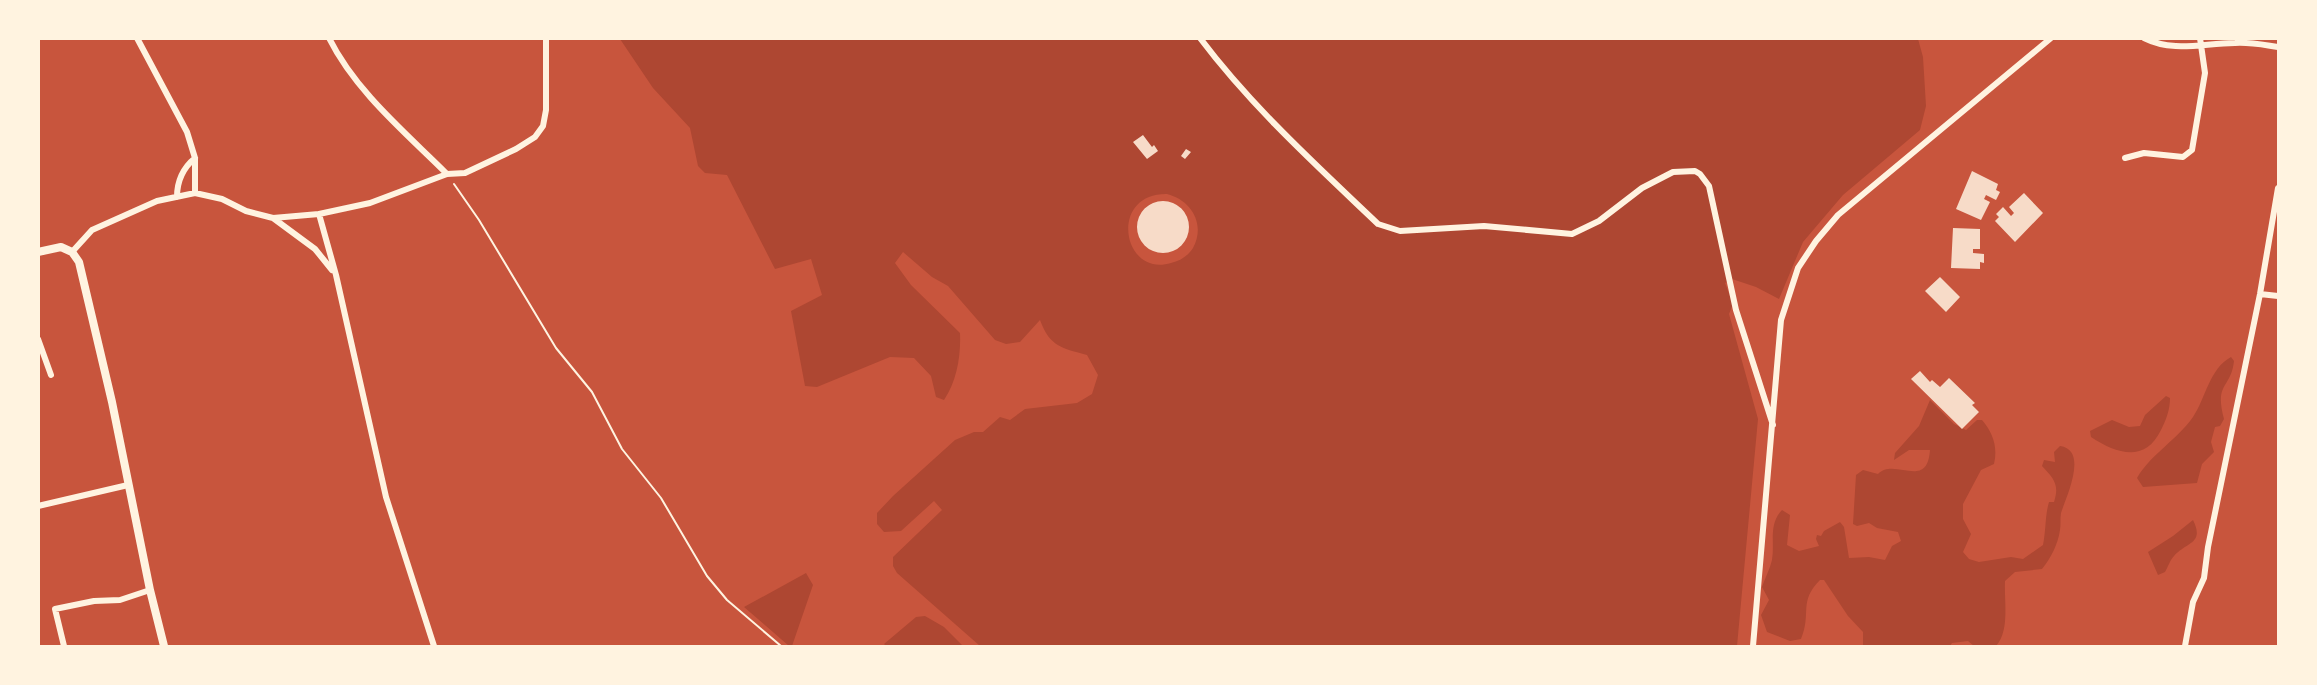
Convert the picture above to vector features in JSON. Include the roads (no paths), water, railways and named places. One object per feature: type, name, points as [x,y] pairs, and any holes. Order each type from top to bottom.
[{"type":"street","points":[[137,38],[187,132],[195,158],[195,193]]},
{"type":"street","points":[[329,38],[364,90],[447,174]]},
{"type":"street","points":[[72,252],[92,230],[157,201],[195,193],[222,200],[246,212],[273,218],[319,214],[370,203],[447,174],[465,173],[516,149],[535,137],[543,126],[546,110],[546,38]]},
{"type":"street","points":[[1200,38],[1231,79],[1257,107],[1378,224],[1400,231],[1484,226],[1572,234],[1599,221],[1642,188],[1673,172],[1695,171],[1700,174],[1709,186],[1736,310],[1773,425]]},
{"type":"street","points":[[1754,646],[1781,320],[1798,268],[1838,215],[2051,38]]},
{"type":"street","points":[[2144,38],[2162,46],[2201,42],[2278,47]]},
{"type":"street","points":[[2125,158],[2144,152],[2183,158],[2192,150],[2205,73],[2201,42]]},
{"type":"street","points":[[177,197],[177,187],[186,166],[195,158]]},
{"type":"street","points":[[2185,646],[2193,602],[2204,578],[2278,188]]},
{"type":"street","points":[[319,214],[336,275],[386,497],[434,646]]},
{"type":"street","points":[[273,218],[315,249],[336,275]]},
{"type":"street","points":[[38,252],[57,247],[72,252],[79,262],[164,646]]},
{"type":"street","points":[[2260,294],[2278,296]]},
{"type":"street","points":[[38,339],[51,375]]},
{"type":"street","points":[[38,506],[128,485]]},
{"type":"street","points":[[64,646],[55,609],[94,601],[120,600],[150,590]]}]
